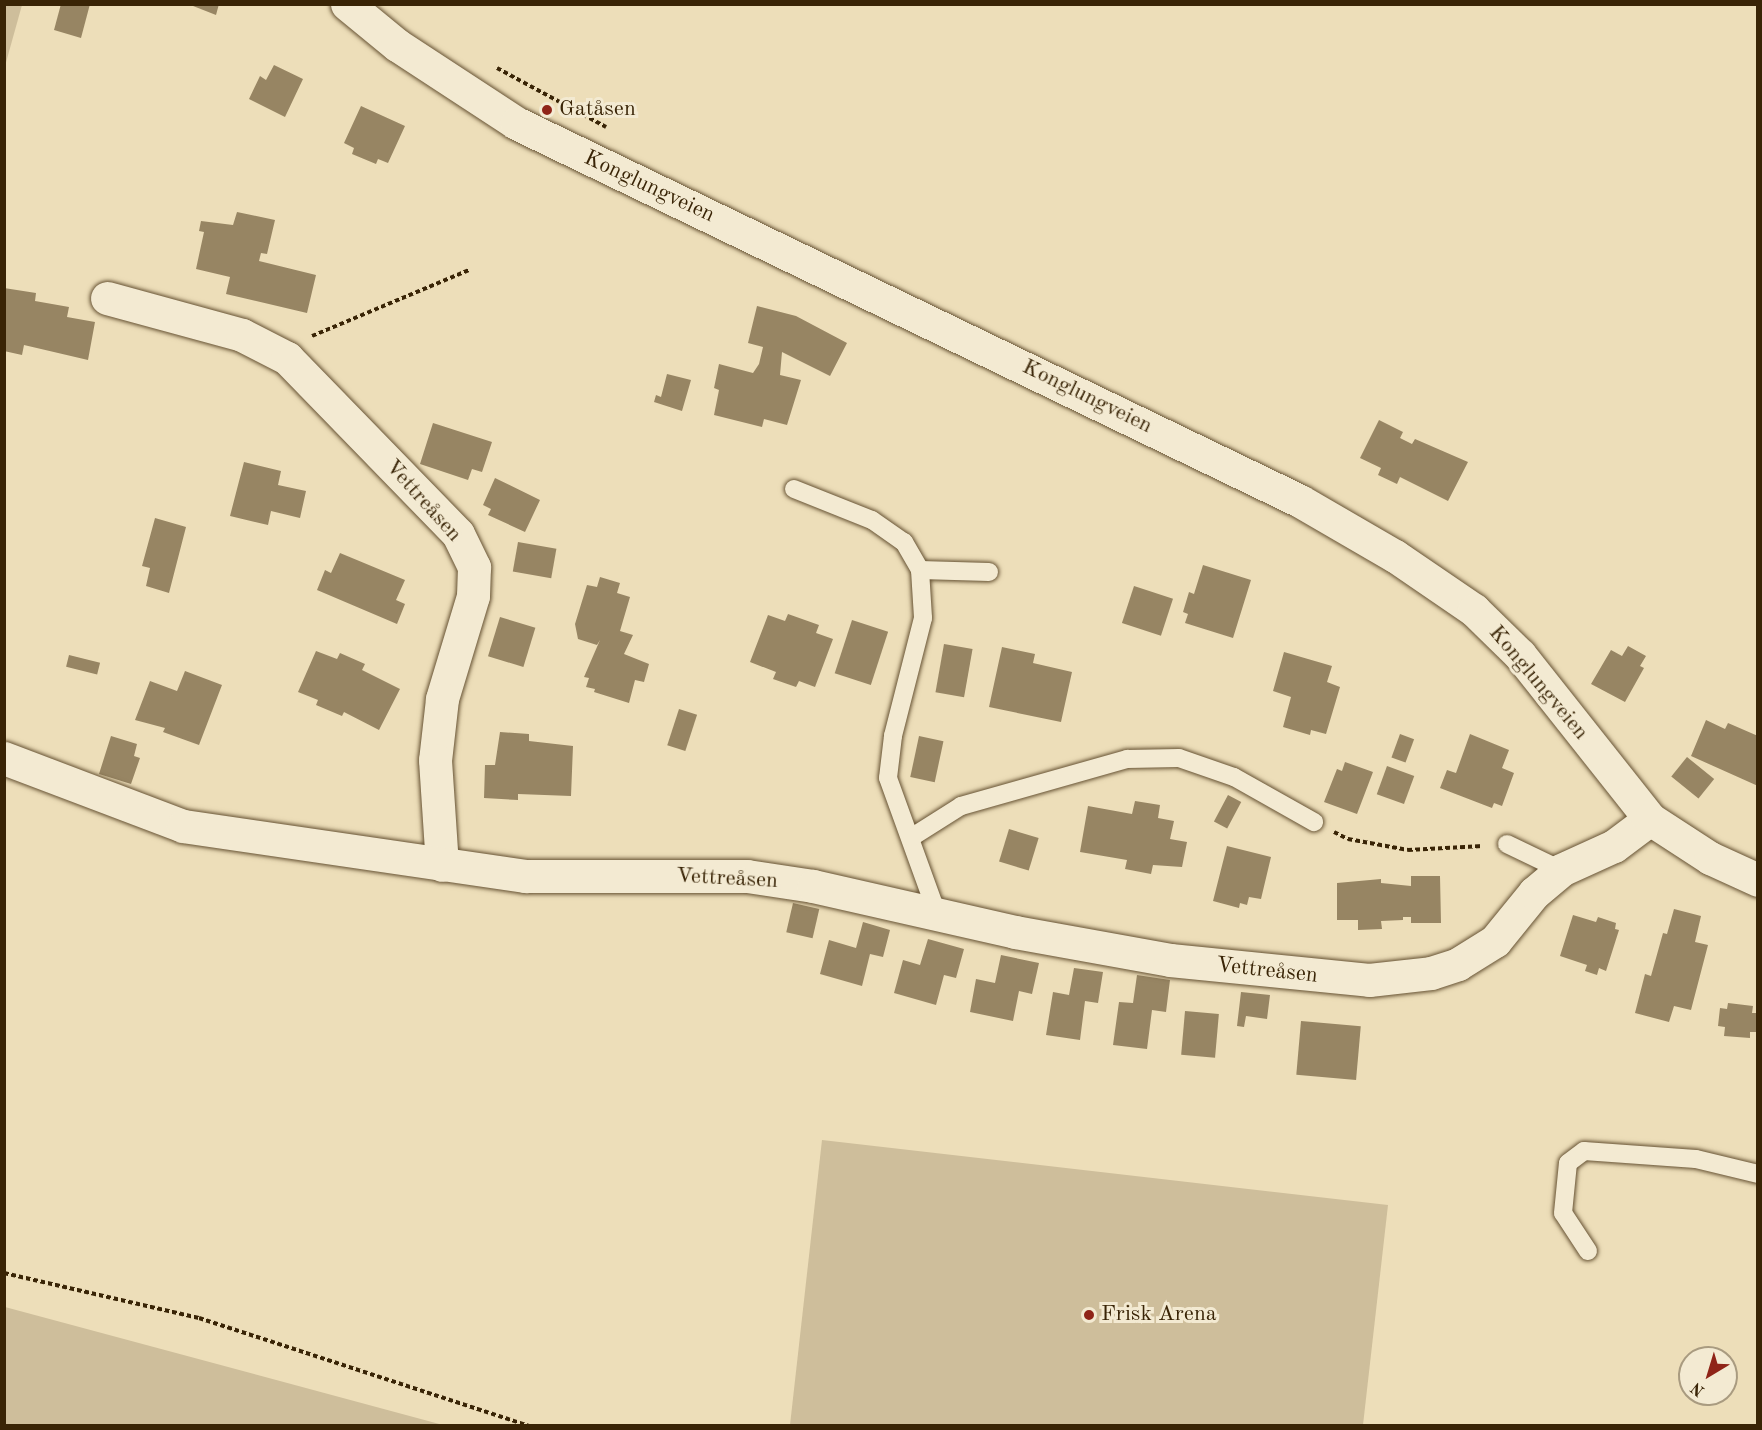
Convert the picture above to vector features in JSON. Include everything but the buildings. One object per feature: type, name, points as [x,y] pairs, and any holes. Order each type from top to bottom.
[{"type":"street","name":"Konglungveien","points":[[347,4],[397,45],[516,123],[1300,501],[1395,556],[1474,610],[1520,655],[1650,819],[1710,858],[1758,880]]},
{"type":"street","name":"Vettreåsen","points":[[107,298],[242,335],[287,358],[458,534],[474,567],[473,596],[442,699],[437,740],[441,866]]},
{"type":"street","name":"Vettreåsen","points":[[4,758],[183,826],[441,866],[525,876],[747,876],[938,913],[1015,932],[1170,960],[1368,980],[1431,973],[1458,964],[1495,941],[1534,893],[1561,870],[1614,846],[1650,819]]},
{"type":"lane","points":[[794,489],[872,520],[904,542],[920,570],[923,618],[894,736],[888,778],[912,837],[938,913]]},
{"type":"lane","points":[[920,570],[989,572]]},
{"type":"lane","points":[[912,837],[961,806],[1127,759],[1179,758],[1223,773],[1314,822]]},
{"type":"lane","points":[[1507,844],[1561,870]]},
{"type":"lane","points":[[1588,1251],[1563,1213],[1568,1164],[1584,1151],[1696,1159],[1758,1174]]},
{"type":"path","points":[[287,358],[308,337],[469,270]]},
{"type":"path","points":[[1314,822],[1348,839],[1408,850],[1507,844]]},
{"type":"path","points":[[4,1273],[199,1318],[529,1425]]},
{"type":"shaded area","points":[[4,5],[22,5],[5,66]]},
{"type":"shaded area","name":"Frisk Arena","points":[[822,1140],[1388,1205],[1363,1425],[790,1425]]},
{"type":"shaded area","points":[[5,1307],[443,1425],[5,1425]]},
{"type":"place","name":"Gatåsen","points":[[547,110]]},
{"type":"place","name":"Frisk Arena","points":[[1089,1315]]}]
